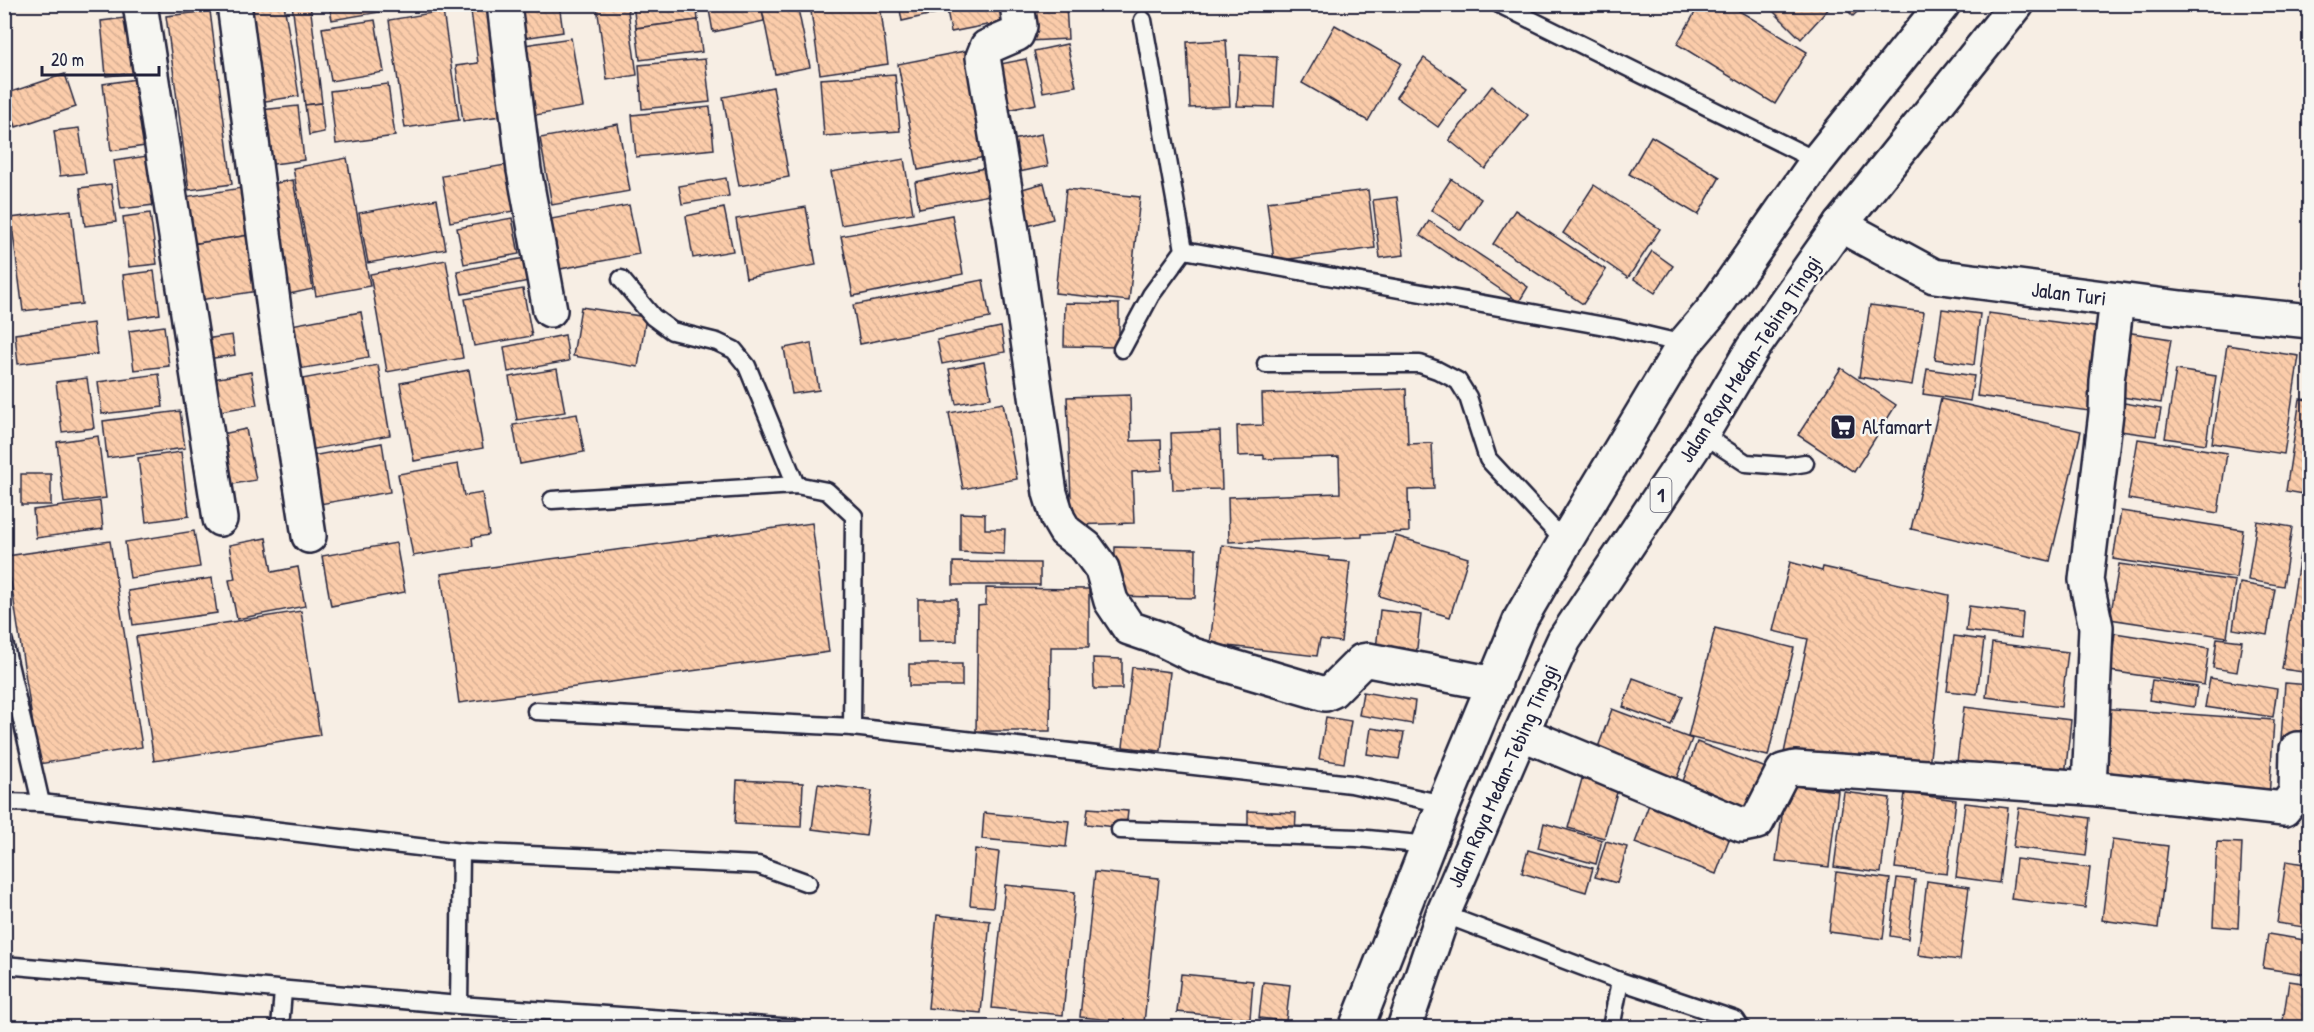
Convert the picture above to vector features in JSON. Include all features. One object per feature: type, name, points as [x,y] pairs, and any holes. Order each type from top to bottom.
[{"type":"main road","points":[[140,4],[220,519]]},
{"type":"main road","points":[[234,4],[275,317],[309,536]]},
{"type":"main road","points":[[504,4],[524,170],[550,310]]},
{"type":"main road","points":[[1017,4],[1020,26],[1017,34],[987,47],[983,57],[1013,237],[1050,493],[1065,531],[1086,547],[1102,569],[1111,601],[1129,628],[1161,639],[1193,655],[1325,694],[1332,691],[1362,661],[1368,660],[1495,684]]},
{"type":"main road","name":"Jalan Raya Medan-Tebing Tinggi","points":[[1356,1028],[1443,804],[1521,618],[1684,344],[1712,311],[1817,161],[1943,4]]},
{"type":"main road","name":"Jalan Raya Medan-Tebing Tinggi","points":[[1404,1028],[1443,914],[1564,640],[1702,434],[1754,348],[1840,225],[2016,8]]},
{"type":"main road","name":"Jalan Turi","points":[[1840,225],[1934,276],[2117,300],[2310,321]]},
{"type":"main road","points":[[2089,788],[2096,627],[2086,580],[2117,300]]},
{"type":"main road","points":[[1521,733],[1742,825],[1758,822],[1783,771],[1795,768],[2089,788],[2284,808],[2296,794],[2297,749],[2310,749]]},
{"type":"lane","points":[[1499,4],[1817,161]]},
{"type":"lane","points":[[1122,349],[1151,295],[1184,250],[1143,20]]},
{"type":"lane","points":[[1184,250],[1616,328],[1684,344]]},
{"type":"lane","points":[[621,279],[652,316],[672,332],[717,342],[734,350],[747,366],[796,485]]},
{"type":"lane","points":[[1266,364],[1420,364],[1458,381],[1468,397],[1488,459],[1565,542]]},
{"type":"lane","points":[[1702,434],[1746,463],[1786,466],[1805,463]]},
{"type":"lane","points":[[552,500],[796,485],[827,491],[854,516],[852,727]]},
{"type":"lane","points":[[6,652],[41,803]]},
{"type":"lane","points":[[536,711],[852,727],[1351,784],[1443,804]]},
{"type":"lane","points":[[4,802],[41,803],[461,852],[758,865],[808,883]]},
{"type":"lane","points":[[1120,830],[1357,838],[1429,845]]},
{"type":"lane","points":[[459,1005],[461,852]]},
{"type":"lane","points":[[1443,914],[1620,981],[1736,1020],[1741,1028]]},
{"type":"lane","points":[[4,965],[459,1005],[796,1028]]},
{"type":"lane","points":[[1611,1028],[1620,981]]},
{"type":"lane","points":[[280,1028],[283,991]]},
{"type":"building","points":[[237,4],[284,4],[299,96],[252,103]]},
{"type":"building","points":[[292,4],[310,4],[322,103],[305,105]]},
{"type":"building","points":[[329,4],[379,4],[380,12],[332,20]]},
{"type":"building","points":[[470,4],[494,4],[509,115],[463,121],[456,66],[478,63]]},
{"type":"building","points":[[512,4],[559,4],[563,32],[517,39]]},
{"type":"building","points":[[627,4],[637,75],[607,80],[597,6]]},
{"type":"building","points":[[633,4],[696,4],[698,20],[636,28]]},
{"type":"building","points":[[708,4],[761,4],[764,21],[713,32]]},
{"type":"building","points":[[761,4],[797,4],[810,67],[775,74]]},
{"type":"building","points":[[810,4],[880,4],[888,64],[820,74]]},
{"type":"building","points":[[899,4],[940,4],[942,12],[902,21]]},
{"type":"building","points":[[946,4],[1010,4],[1013,20],[951,32]]},
{"type":"building","points":[[1026,4],[1066,4],[1068,39],[1028,41]]},
{"type":"building","points":[[1700,4],[1728,4],[1807,52],[1775,104],[1677,44]]},
{"type":"building","points":[[1766,4],[1833,4],[1801,39]]},
{"type":"building","points":[[1841,4],[1865,4],[1853,16]]},
{"type":"building","points":[[210,11],[232,184],[189,190],[166,16]]},
{"type":"building","points":[[443,11],[459,120],[405,128],[389,20]]},
{"type":"building","points":[[133,17],[139,73],[106,76],[101,21]]},
{"type":"building","points":[[375,20],[384,72],[331,81],[322,28]]},
{"type":"building","points":[[698,20],[702,52],[640,60],[636,28]]},
{"type":"building","points":[[1335,25],[1401,63],[1368,121],[1302,83]]},
{"type":"building","points":[[571,38],[583,107],[530,116],[518,46]]},
{"type":"building","points":[[1226,40],[1230,106],[1190,108],[1187,42]]},
{"type":"building","points":[[1067,44],[1076,86],[1043,92],[1034,51]]},
{"type":"building","points":[[965,51],[985,157],[918,170],[898,64]]},
{"type":"building","points":[[1240,55],[1277,57],[1274,107],[1237,106]]},
{"type":"building","points":[[1424,58],[1466,88],[1438,127],[1396,97]]},
{"type":"building","points":[[705,59],[710,102],[642,109],[639,65]]},
{"type":"building","points":[[1026,59],[1036,104],[999,112],[990,66]]},
{"type":"building","points":[[65,74],[76,107],[16,127],[5,94]]},
{"type":"building","points":[[895,74],[900,131],[824,136],[820,79]]},
{"type":"building","points":[[136,79],[145,146],[111,151],[103,84]]},
{"type":"building","points":[[388,84],[395,136],[336,144],[330,91]]},
{"type":"building","points":[[1492,86],[1528,115],[1485,169],[1449,140]]},
{"type":"building","points":[[773,87],[789,177],[739,186],[723,97]]},
{"type":"building","points":[[321,103],[324,132],[309,135],[305,105]]},
{"type":"building","points":[[298,106],[304,160],[258,166],[251,111]]},
{"type":"building","points":[[710,107],[714,149],[636,157],[632,115]]},
{"type":"building","points":[[618,124],[630,191],[552,205],[540,138]]},
{"type":"building","points":[[79,128],[86,173],[60,176],[54,131]]},
{"type":"building","points":[[1042,134],[1048,166],[1014,173],[1008,141]]},
{"type":"building","points":[[1651,136],[1720,177],[1698,215],[1629,174]]},
{"type":"building","points":[[147,156],[154,205],[121,209],[114,161]]},
{"type":"building","points":[[347,158],[370,286],[316,296],[293,168]]},
{"type":"building","points":[[904,159],[913,213],[841,225],[831,172]]},
{"type":"building","points":[[505,165],[514,211],[450,222],[442,176]]},
{"type":"building","points":[[985,168],[990,195],[919,208],[915,182]]},
{"type":"building","points":[[726,178],[729,196],[682,204],[679,186]]},
{"type":"building","points":[[1451,179],[1481,199],[1461,230],[1431,210]]},
{"type":"building","points":[[293,180],[313,289],[280,296],[261,186]]},
{"type":"building","points":[[1044,183],[1053,219],[1024,227],[1015,191]]},
{"type":"building","points":[[111,184],[116,222],[85,226],[80,188]]},
{"type":"building","points":[[1594,185],[1660,229],[1628,278],[1563,233]]},
{"type":"building","points":[[248,187],[256,234],[192,244],[184,197]]},
{"type":"building","points":[[1066,189],[1140,197],[1129,301],[1055,293]]},
{"type":"building","points":[[1368,190],[1375,248],[1274,261],[1267,202]]},
{"type":"building","points":[[1397,197],[1404,255],[1380,258],[1373,200]]},
{"type":"building","points":[[437,199],[446,249],[368,263],[359,213]]},
{"type":"building","points":[[629,205],[639,254],[560,269],[551,219]]},
{"type":"building","points":[[806,207],[816,265],[746,278],[736,219]]},
{"type":"building","points":[[724,208],[733,251],[693,258],[686,216]]},
{"type":"building","points":[[71,210],[82,304],[23,311],[11,218]]},
{"type":"building","points":[[1515,210],[1606,270],[1583,304],[1493,244]]},
{"type":"building","points":[[150,213],[157,264],[129,267],[123,217]]},
{"type":"building","points":[[952,215],[963,274],[853,296],[841,236]]},
{"type":"building","points":[[512,218],[519,254],[464,264],[457,228]]},
{"type":"building","points":[[1429,221],[1528,287],[1519,302],[1420,235]]},
{"type":"building","points":[[256,234],[264,290],[200,300],[192,244]]},
{"type":"building","points":[[1652,251],[1673,266],[1655,293],[1634,279]]},
{"type":"building","points":[[525,258],[529,281],[462,294],[457,271]]},
{"type":"building","points":[[446,260],[463,358],[387,372],[370,274]]},
{"type":"building","points":[[154,271],[160,314],[128,319],[123,275]]},
{"type":"building","points":[[983,280],[990,318],[860,344],[853,305]]},
{"type":"building","points":[[523,289],[532,336],[474,346],[465,299]]},
{"type":"building","points":[[1065,303],[1119,304],[1119,347],[1064,346]]},
{"type":"building","points":[[1870,305],[1924,312],[1912,385],[1859,377]]},
{"type":"building","points":[[581,307],[646,317],[638,367],[573,356]]},
{"type":"building","points":[[1942,309],[1980,314],[1974,365],[1935,359]]},
{"type":"building","points":[[361,312],[369,357],[299,369],[291,325]]},
{"type":"building","points":[[1988,313],[2109,329],[2097,412],[1977,396]]},
{"type":"building","points":[[93,323],[97,354],[18,364],[15,334]]},
{"type":"building","points":[[164,326],[169,366],[134,370],[129,331]]},
{"type":"building","points":[[1001,327],[1005,352],[942,364],[937,340]]},
{"type":"building","points":[[2119,331],[2171,339],[2161,403],[2109,395]]},
{"type":"building","points":[[232,335],[235,355],[207,359],[205,339]]},
{"type":"building","points":[[565,335],[569,361],[508,372],[504,347]]},
{"type":"building","points":[[811,343],[819,390],[792,394],[784,348]]},
{"type":"building","points":[[2227,345],[2299,356],[2284,454],[2212,443]]},
{"type":"building","points":[[984,362],[991,398],[956,404],[949,369]]},
{"type":"building","points":[[378,365],[390,435],[304,451],[291,381]]},
{"type":"building","points":[[1841,368],[1896,405],[1854,472],[1798,435]]},
{"type":"building","points":[[557,369],[565,412],[517,420],[509,377]]},
{"type":"building","points":[[1927,369],[1974,376],[1970,401],[1923,394]]},
{"type":"building","points":[[469,370],[483,448],[414,461],[400,383]]},
{"type":"building","points":[[2176,370],[2216,376],[2206,444],[2165,438]]},
{"type":"building","points":[[251,372],[257,405],[214,412],[208,380]]},
{"type":"building","points":[[159,374],[163,407],[102,414],[98,382]]},
{"type":"building","points":[[87,378],[94,428],[62,432],[56,382]]},
{"type":"building","points":[[1406,389],[1408,444],[1432,443],[1434,489],[1408,490],[1409,532],[1362,534],[1362,537],[1229,542],[1228,497],[1340,493],[1339,457],[1264,459],[1264,455],[1238,456],[1237,426],[1263,425],[1262,394]]},
{"type":"building","points":[[1130,395],[1131,441],[1161,440],[1162,470],[1132,472],[1134,523],[1072,525],[1067,397]]},
{"type":"building","points":[[1941,399],[2081,431],[2050,561],[1911,529]]},
{"type":"building","points":[[2300,399],[2310,400],[2310,495],[2286,491]]},
{"type":"building","points":[[2118,402],[2161,409],[2156,436],[2113,430]]},
{"type":"building","points":[[1003,403],[1017,479],[963,489],[949,413]]},
{"type":"building","points":[[180,411],[185,448],[107,458],[103,421]]},
{"type":"building","points":[[577,414],[584,452],[520,464],[513,425]]},
{"type":"building","points":[[246,429],[256,480],[223,486],[213,436]]},
{"type":"building","points":[[1220,431],[1222,489],[1173,490],[1171,433]]},
{"type":"building","points":[[98,436],[106,498],[64,503],[57,442]]},
{"type":"building","points":[[2138,439],[2227,453],[2218,513],[2128,499]]},
{"type":"building","points":[[382,443],[390,492],[314,505],[306,457]]},
{"type":"building","points":[[181,452],[189,516],[146,522],[138,458]]},
{"type":"building","points":[[458,464],[464,496],[482,493],[489,535],[472,538],[473,546],[413,556],[398,474]]},
{"type":"building","points":[[21,474],[51,474],[51,505],[21,505]]},
{"type":"building","points":[[100,501],[103,529],[36,538],[33,510]]},
{"type":"building","points":[[2121,511],[2243,530],[2236,578],[2113,559]]},
{"type":"building","points":[[960,513],[985,514],[985,529],[1005,529],[1004,554],[960,552]]},
{"type":"building","points":[[2257,521],[2292,527],[2283,586],[2248,580]]},
{"type":"building","points":[[812,523],[829,652],[459,703],[441,574]]},
{"type":"building","points":[[194,531],[200,567],[130,578],[125,542]]},
{"type":"building","points":[[1396,536],[1468,558],[1450,617],[1379,596]]},
{"type":"building","points":[[266,538],[272,572],[298,567],[305,606],[237,619],[229,580],[235,579],[229,545]]},
{"type":"building","points":[[110,541],[142,747],[39,764],[7,556]]},
{"type":"building","points":[[396,543],[405,592],[331,606],[322,556]]},
{"type":"building","points":[[1222,545],[1329,557],[1329,560],[1350,562],[1341,642],[1320,639],[1317,656],[1210,644]]},
{"type":"building","points":[[1115,547],[1196,549],[1195,598],[1114,596]]},
{"type":"building","points":[[2300,554],[2310,555],[2310,673],[2282,669]]},
{"type":"building","points":[[953,562],[1040,563],[1040,585],[953,585]]},
{"type":"building","points":[[1790,562],[1822,571],[1823,567],[1949,595],[1929,766],[1784,753],[1808,639],[1773,631]]},
{"type":"building","points":[[2119,564],[2235,581],[2227,637],[2110,619]]},
{"type":"building","points":[[212,578],[217,613],[133,625],[128,591]]},
{"type":"building","points":[[2240,583],[2275,589],[2267,635],[2233,629]]},
{"type":"building","points":[[986,588],[1089,589],[1089,647],[1051,647],[1050,731],[976,731],[978,606],[986,605]]},
{"type":"building","points":[[918,599],[957,599],[957,641],[918,642]]},
{"type":"building","points":[[1969,606],[2023,613],[2021,638],[1966,631]]},
{"type":"building","points":[[1380,610],[1421,615],[1415,664],[1375,660]]},
{"type":"building","points":[[301,611],[320,735],[154,761],[136,637]]},
{"type":"building","points":[[1715,628],[1794,648],[1768,756],[1688,737]]},
{"type":"building","points":[[2115,633],[2209,648],[2204,685],[2110,671]]},
{"type":"building","points":[[1954,636],[1984,640],[1977,694],[1947,691]]},
{"type":"building","points":[[2217,638],[2242,641],[2237,672],[2213,668]]},
{"type":"building","points":[[1992,643],[2068,652],[2061,707],[1986,697]]},
{"type":"building","points":[[1093,658],[1122,659],[1122,689],[1094,689]]},
{"type":"building","points":[[909,664],[962,664],[962,686],[909,686]]},
{"type":"building","points":[[1132,667],[1170,672],[1161,751],[1123,747]]},
{"type":"building","points":[[1633,678],[1683,696],[1671,725],[1623,707]]},
{"type":"building","points":[[2210,678],[2277,689],[2273,717],[2205,707]]},
{"type":"building","points":[[2152,680],[2197,687],[2194,707],[2149,700]]},
{"type":"building","points":[[2285,683],[2310,685],[2310,741],[2281,740]]},
{"type":"building","points":[[1363,692],[1415,701],[1412,724],[1359,715]]},
{"type":"building","points":[[1964,707],[2071,720],[2065,776],[1957,762]]},
{"type":"building","points":[[2099,708],[2274,720],[2269,798],[2094,785]]},
{"type":"building","points":[[1612,709],[1692,739],[1676,780],[1597,750]]},
{"type":"building","points":[[1326,717],[1351,721],[1344,763],[1319,759]]},
{"type":"building","points":[[1371,728],[1404,733],[1399,759],[1367,754]]},
{"type":"building","points":[[1697,742],[1766,768],[1751,810],[1682,784]]},
{"type":"building","points":[[1582,779],[1618,789],[1604,838],[1568,828]]},
{"type":"building","points":[[737,780],[803,783],[801,827],[735,824]]},
{"type":"building","points":[[818,784],[872,791],[866,836],[812,829]]},
{"type":"building","points":[[1786,785],[1838,791],[1829,867],[1776,861]]},
{"type":"building","points":[[1844,792],[1890,798],[1881,873],[1834,867]]},
{"type":"building","points":[[1905,793],[1956,800],[1947,874],[1895,868]]},
{"type":"building","points":[[1652,796],[1734,826],[1716,874],[1635,843]]},
{"type":"building","points":[[1965,803],[2008,808],[1999,883],[1956,877]]},
{"type":"building","points":[[1088,808],[1128,811],[1126,828],[1086,824]]},
{"type":"building","points":[[2019,808],[2090,818],[2086,856],[2013,847]]},
{"type":"building","points":[[1248,811],[1296,813],[1295,835],[1248,834]]},
{"type":"building","points":[[984,813],[1069,821],[1066,847],[982,839]]},
{"type":"building","points":[[1544,823],[1602,840],[1596,864],[1538,848]]},
{"type":"building","points":[[2112,839],[2168,846],[2158,928],[2102,920]]},
{"type":"building","points":[[1606,841],[1627,847],[1617,883],[1595,877]]},
{"type":"building","points":[[2217,842],[2242,843],[2238,928],[2213,926]]},
{"type":"building","points":[[975,849],[999,852],[993,907],[970,905]]},
{"type":"building","points":[[1528,850],[1593,868],[1586,892],[1522,873]]},
{"type":"building","points":[[2016,859],[2090,868],[2085,908],[2011,899]]},
{"type":"building","points":[[2286,861],[2310,865],[2310,928],[2277,923]]},
{"type":"building","points":[[1095,872],[1159,878],[1144,1023],[1080,1017]]},
{"type":"building","points":[[1836,872],[1890,879],[1883,939],[1829,932]]},
{"type":"building","points":[[1897,878],[1915,880],[1908,939],[1890,936]]},
{"type":"building","points":[[1927,881],[1969,887],[1960,960],[1918,955]]},
{"type":"building","points":[[1005,885],[1075,892],[1063,1015],[992,1008]]},
{"type":"building","points":[[937,915],[990,921],[981,1013],[928,1008]]},
{"type":"building","points":[[2268,934],[2310,941],[2310,975],[2263,968]]},
{"type":"building","points":[[1181,974],[1253,981],[1250,1019],[1177,1012]]},
{"type":"building","points":[[2289,981],[2310,984],[2310,1028],[2282,1028]]},
{"type":"building","points":[[1263,982],[1290,985],[1286,1021],[1259,1018]]},
{"type":"place","name":"Alfamart","points":[[1843,427]]}]
